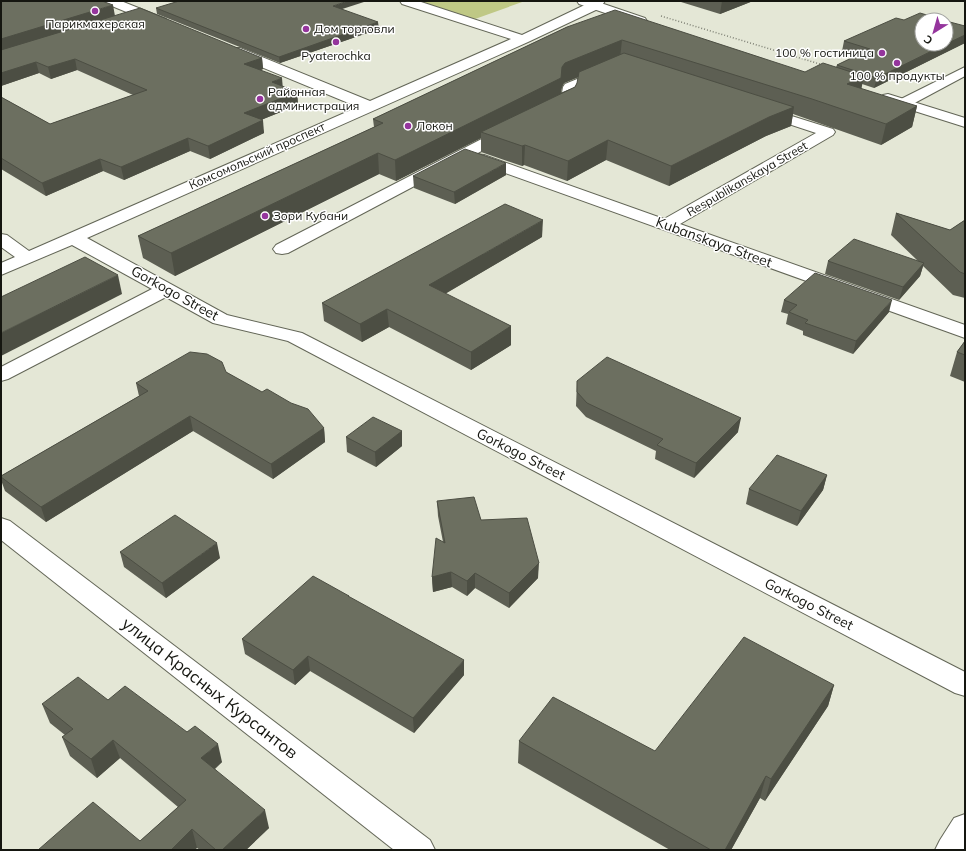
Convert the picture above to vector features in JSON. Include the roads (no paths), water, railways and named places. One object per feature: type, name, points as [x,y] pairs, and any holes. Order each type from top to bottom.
[{"type":"street","points":[[112,1],[170,25]]},
{"type":"street","points":[[406,1],[523,39]]},
{"type":"street","points":[[593,2],[657,20]]},
{"type":"street","name":"Комсомольский проспект","points":[[1,270],[523,39],[593,2]]},
{"type":"street","points":[[120,20],[162,7]]},
{"type":"street","points":[[221,45],[369,106]]},
{"type":"street","points":[[540,115],[568,101],[570,87],[614,68]]},
{"type":"street","points":[[904,103],[965,71]]},
{"type":"street","points":[[874,94],[965,123]]},
{"type":"street","name":"Respublikanskaya Street","points":[[666,225],[828,132],[747,106]]},
{"type":"street","points":[[282,249],[464,153],[519,126]]},
{"type":"street","name":"Kubanskaya Street","points":[[464,153],[965,332]]},
{"type":"street","name":"Gorkogo Street","points":[[74,238],[168,289],[220,320],[295,337],[965,685]]},
{"type":"street","points":[[1,239],[28,258]]},
{"type":"street","points":[[1,375],[168,289]]},
{"type":"street","name":"улица Красных Курсантов","points":[[1,527],[419,850]]},
{"type":"street","points":[[951,850],[965,828]]},
{"type":"place","name":"Парикмахерская","points":[[95,11]]},
{"type":"place","name":"Дом торговли","points":[[306,29]]},
{"type":"place","name":"Pyaterochka","points":[[336,42]]},
{"type":"place","name":"100 % гостиница","points":[[882,53]]},
{"type":"place","name":"100 % продукты","points":[[897,63]]},
{"type":"place","name":"Районная администрация","points":[[260,99]]},
{"type":"place","name":"Локон","points":[[408,126]]},
{"type":"place","name":"Зори Кубани","points":[[265,216]]}]
